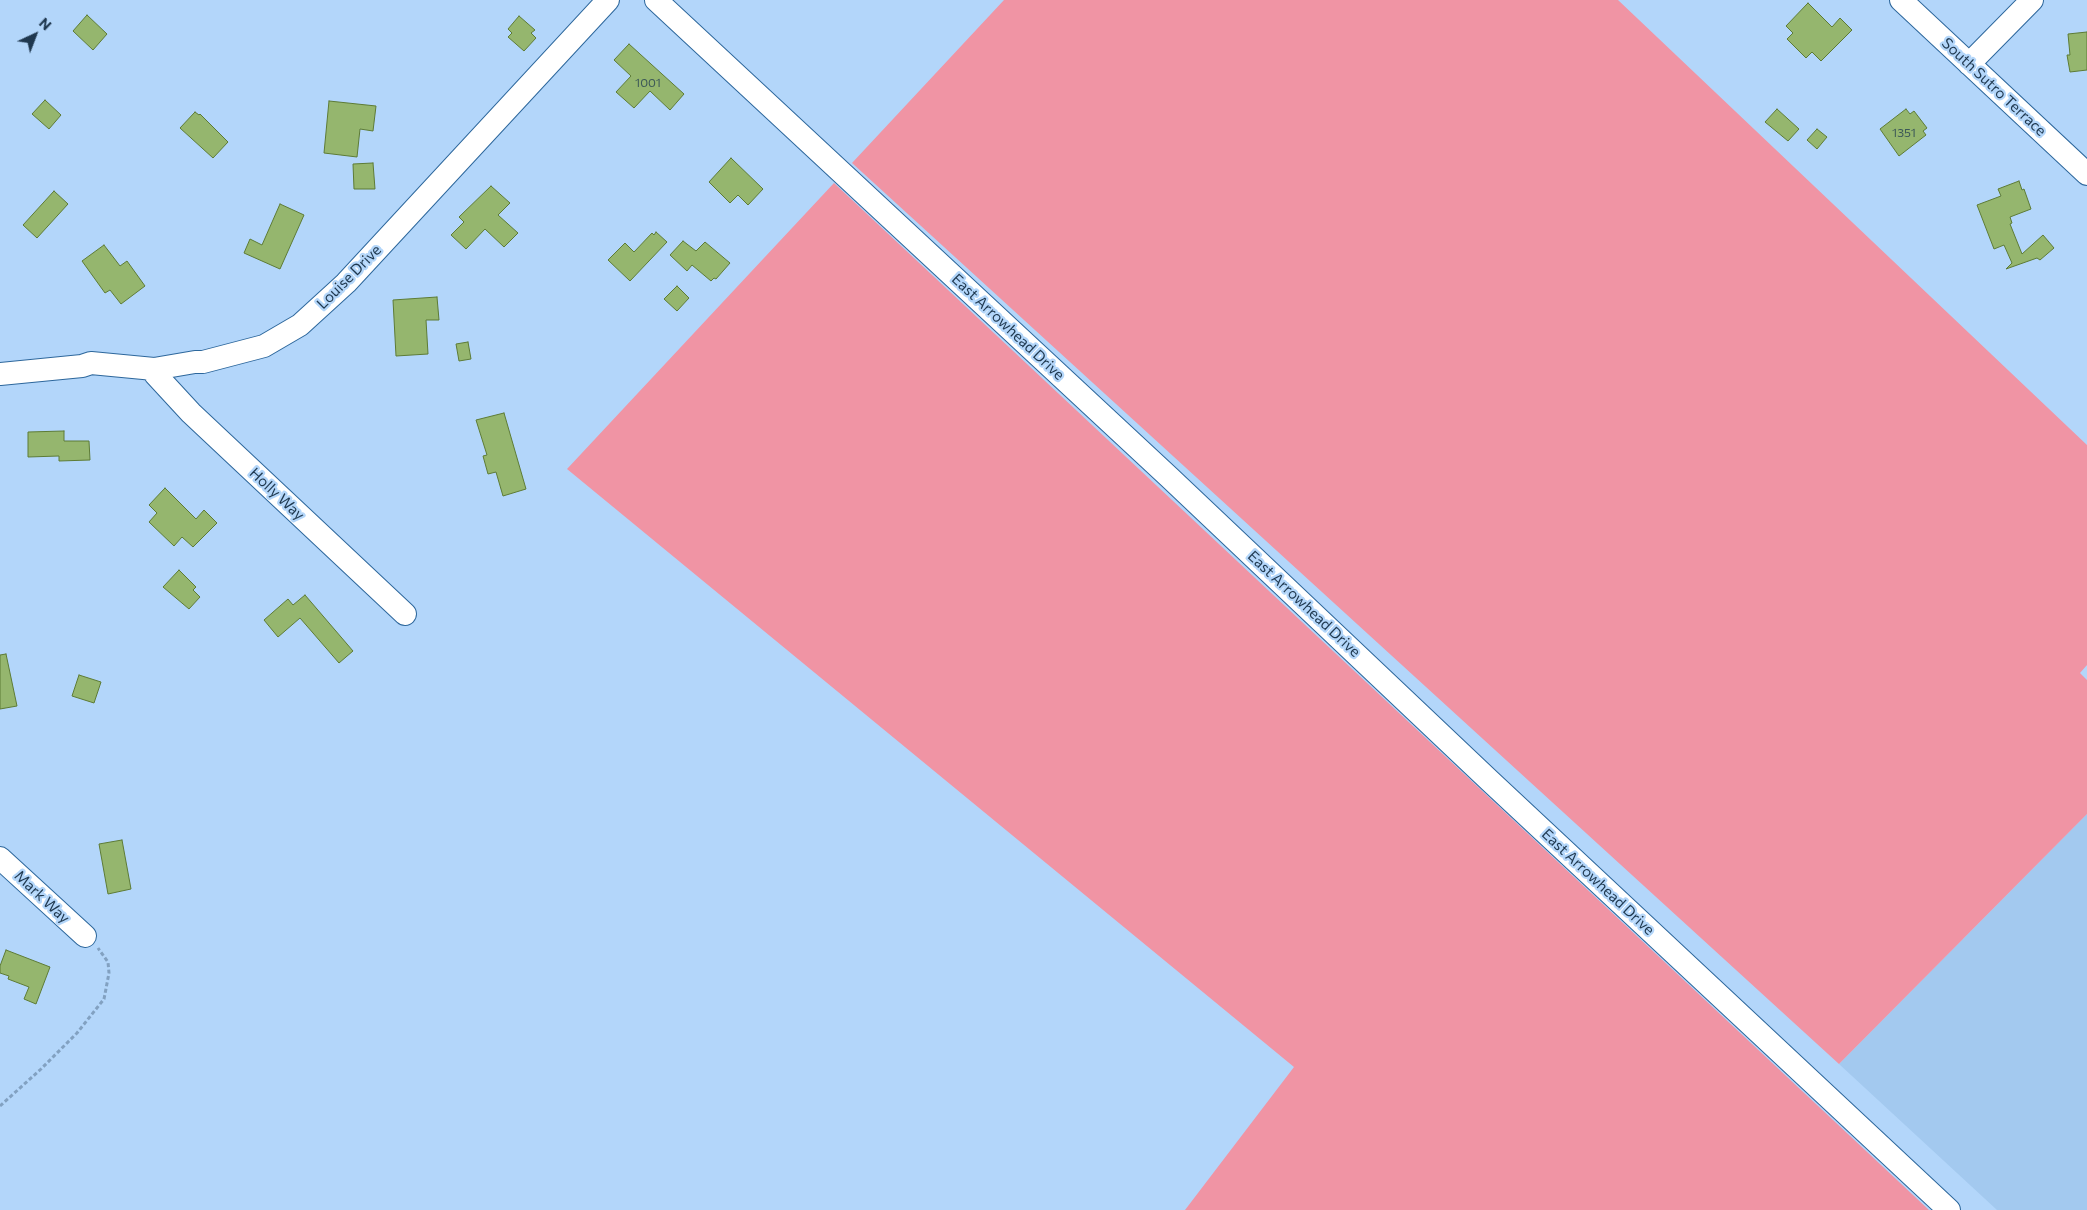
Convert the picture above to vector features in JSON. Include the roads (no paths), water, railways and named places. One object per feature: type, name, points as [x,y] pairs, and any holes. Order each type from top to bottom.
[{"type":"street","name":"Louise Drive","points":[[0,374],[82,366],[91,363],[154,369],[204,362],[264,346],[300,325],[346,283],[608,0]]},
{"type":"street","name":"East Arrowhead Drive","points":[[656,0],[1170,477],[1490,781],[1949,1210]]},
{"type":"street","name":"South Sutro Terrace","points":[[1901,0],[2087,174]]},
{"type":"street","points":[[1969,64],[2032,0]]},
{"type":"street","name":"Holly Way","points":[[154,369],[155,374],[191,413],[405,614]]},
{"type":"street","name":"Mark Way","points":[[0,858],[85,936]]}]
